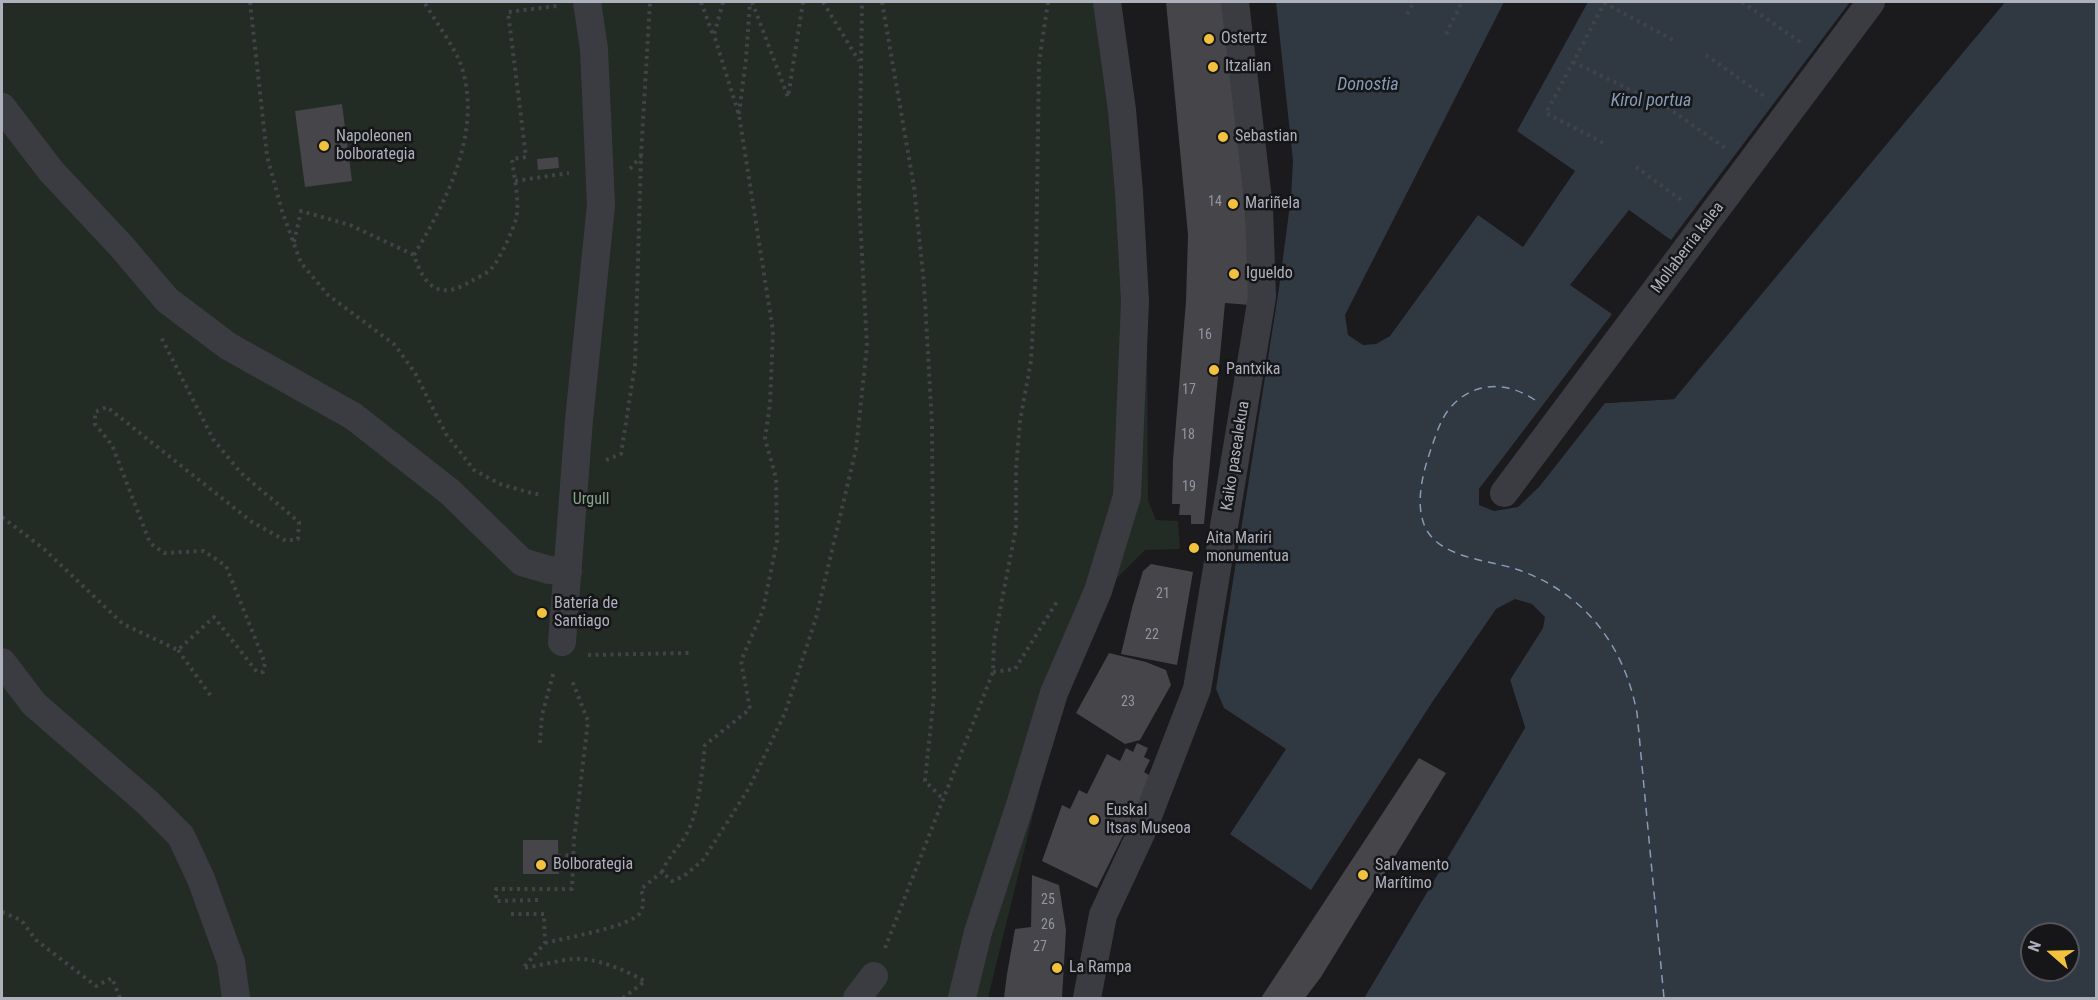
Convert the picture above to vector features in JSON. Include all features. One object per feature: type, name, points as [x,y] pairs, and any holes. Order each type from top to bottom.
[{"type":"street","points":[[573,648],[568,571],[579,420],[601,205],[594,49],[587,2]]},
{"type":"street","points":[[962,999],[978,932],[1054,693],[1098,591],[1127,496],[1135,301],[1122,110],[1107,2]]},
{"type":"street","name":"Kaiko pasealekua","points":[[1087,999],[1104,915],[1143,829],[1197,689],[1262,297],[1259,208],[1235,2]]},
{"type":"street","name":"Mollaberria kalea","points":[[1504,493],[1871,2]]},
{"type":"street","points":[[2,107],[51,171],[122,247],[167,300],[228,346],[353,416],[450,492],[522,562],[549,570],[568,571]]},
{"type":"street","points":[[1576,367],[1621,337]]},
{"type":"street","points":[[2,662],[34,704],[147,802],[181,836],[201,879],[231,962],[236,999]]},
{"type":"street","points":[[857,999],[874,976]]},
{"type":"path","points":[[250,2],[267,156],[282,212],[301,263],[328,295],[396,345],[415,373],[446,434],[474,470],[500,484],[531,494],[575,486],[621,454],[635,365],[641,155],[650,2]]},
{"type":"path","points":[[414,255],[441,208],[452,181],[465,140],[469,103],[461,64],[424,2]]},
{"type":"path","points":[[293,243],[302,211],[350,225],[414,255],[420,274],[432,287],[449,291],[466,285],[491,269],[517,217],[513,159],[526,157],[508,12],[587,2]]},
{"type":"path","points":[[623,999],[645,981],[624,970],[588,960],[573,959],[523,968],[545,943],[628,923],[640,913],[644,901],[641,890],[662,872],[667,859],[688,832],[700,789],[705,745],[750,709],[741,661],[763,610],[777,541],[776,478],[765,439],[770,404],[773,331],[739,116],[714,35],[701,2]]},
{"type":"path","points":[[714,35],[723,2]]},
{"type":"path","points":[[739,116],[751,2]]},
{"type":"path","points":[[751,2],[788,97],[803,2]]},
{"type":"path","points":[[823,2],[860,62]]},
{"type":"path","points":[[662,872],[672,881],[684,876],[703,860],[748,788],[785,713],[816,618],[856,448],[867,346],[859,200],[862,2]]},
{"type":"path","points":[[882,2],[914,187],[924,284],[932,424],[934,553],[934,695],[925,781],[944,800]]},
{"type":"path","points":[[874,976],[993,672],[994,641],[1016,528],[1016,469],[1020,422],[1031,361],[1036,269],[1039,62],[1048,2]]},
{"type":"path","points":[[1407,14],[1414,2]]},
{"type":"path","points":[[1446,34],[1462,2]]},
{"type":"path","points":[[1603,143],[1546,113],[1604,2],[1677,42]]},
{"type":"path","points":[[1742,2],[1805,45]]},
{"type":"path","points":[[1706,55],[1766,98]]},
{"type":"path","points":[[1573,62],[1639,94]]},
{"type":"path","points":[[1667,107],[1727,150]]},
{"type":"path","points":[[514,182],[599,168]]},
{"type":"path","points":[[155,327],[213,439],[241,473],[299,522],[298,539],[286,541],[252,522],[107,407],[95,412],[95,424],[112,445],[150,543],[164,553],[204,551],[226,566],[265,663],[263,672],[257,672],[214,617],[178,651]]},
{"type":"path","points":[[2,518],[44,549],[123,624],[178,651],[213,699]]},
{"type":"path","points":[[993,672],[1015,669],[1065,590],[1098,591]]},
{"type":"path","points":[[540,743],[542,715],[573,648],[690,653]]},
{"type":"path","points":[[538,900],[496,901],[495,889],[572,889],[573,839],[588,721],[571,678]]},
{"type":"path","points":[[558,856],[573,855]]},
{"type":"path","points":[[2,912],[21,920],[36,940],[96,987],[112,978],[120,999]]},
{"type":"path","points":[[512,914],[544,914],[545,943]]},
{"type":"green space","name":"Urgull","points":[[2,2],[1120,2],[1147,318],[1148,500],[1156,520],[1178,521],[1180,549],[1145,550],[1117,578],[1059,709],[988,998],[2,998]]},
{"type":"water","points":[[1276,2],[1504,2],[1345,315],[1348,335],[1363,345],[1376,344],[1390,336],[1478,215],[1523,247],[1575,171],[1517,131],[1588,2],[1850,2],[1671,240],[1629,210],[1570,285],[1612,314],[1479,489],[1479,505],[1494,511],[1518,507],[1539,487],[1605,403],[1674,399],[2005,2],[2096,2],[2096,998],[1364,998],[1525,728],[1510,680],[1543,628],[1545,617],[1532,604],[1515,599],[1496,609],[1433,701],[1311,890],[1230,834],[1286,749],[1224,708],[1216,689],[1279,288],[1291,197],[1293,161]]},
{"type":"pier","points":[[2001,2],[2005,2],[1674,399],[1605,403],[1607,400],[1672,396]]},
{"type":"pier","points":[[1510,680],[1525,727],[1364,998],[1361,998],[1522,727],[1507,683]]},
{"type":"building","points":[[1166,2],[1224,2],[1247,232],[1250,305],[1225,303],[1204,524],[1191,524],[1191,515],[1179,515],[1180,504],[1172,504],[1173,460],[1186,301],[1188,235]]},
{"type":"building","name":"Napoleonen bolborategia","points":[[342,104],[352,181],[305,187],[295,111]]},
{"type":"building","points":[[558,157],[559,168],[538,170],[537,159]]},
{"type":"building","points":[[1151,564],[1193,572],[1177,665],[1121,654],[1143,571]]},
{"type":"building","points":[[1109,653],[1146,662],[1166,670],[1171,685],[1140,740],[1125,744],[1076,713]]},
{"type":"building","name":"Euskal Itsas Museoa","points":[[1137,743],[1148,748],[1144,757],[1150,760],[1144,772],[1152,777],[1097,888],[1042,861],[1062,805],[1070,809],[1079,790],[1087,794],[1107,754],[1120,761],[1126,748],[1133,752]]},
{"type":"building","name":"Salvamento Marítimo","points":[[1419,758],[1446,773],[1321,977],[1305,998],[1261,998]]},
{"type":"building","name":"Bolborategia","points":[[523,840],[558,840],[559,874],[523,874]]},
{"type":"building","points":[[1032,875],[1059,885],[1066,930],[1062,998],[1004,998],[1015,929],[1031,927]]},
{"type":"ferry route","points":[[1535,400],[1513,389],[1491,387],[1469,393],[1450,408],[1439,428],[1425,468],[1420,499],[1422,520],[1433,539],[1443,547],[1468,557],[1519,570],[1563,593],[1598,625],[1622,665],[1637,713],[1664,998]]},
{"type":"place","name":"Ostertz","points":[[1209,39]]},
{"type":"place","name":"Itzalian","points":[[1213,67]]},
{"type":"place","name":"Sebastian","points":[[1223,137]]},
{"type":"place","name":"Napoleonen bolborategia","points":[[324,146]]},
{"type":"place","name":"Mariñela","points":[[1233,204]]},
{"type":"place","name":"Igueldo","points":[[1234,274]]},
{"type":"place","name":"Pantxika","points":[[1214,370]]},
{"type":"place","name":"Aita Mariri monumentua","points":[[1194,548]]},
{"type":"place","name":"Batería de Santiago","points":[[542,613]]},
{"type":"place","name":"Euskal Itsas Museoa","points":[[1094,820]]},
{"type":"place","name":"Bolborategia","points":[[541,865]]},
{"type":"place","name":"Salvamento Marítimo","points":[[1363,875]]},
{"type":"place","name":"La Rampa","points":[[1057,968]]},
{"type":"water label","name":"Donostia","points":[[1368,85]]},
{"type":"water label","name":"Kirol portua","points":[[1651,101]]}]
